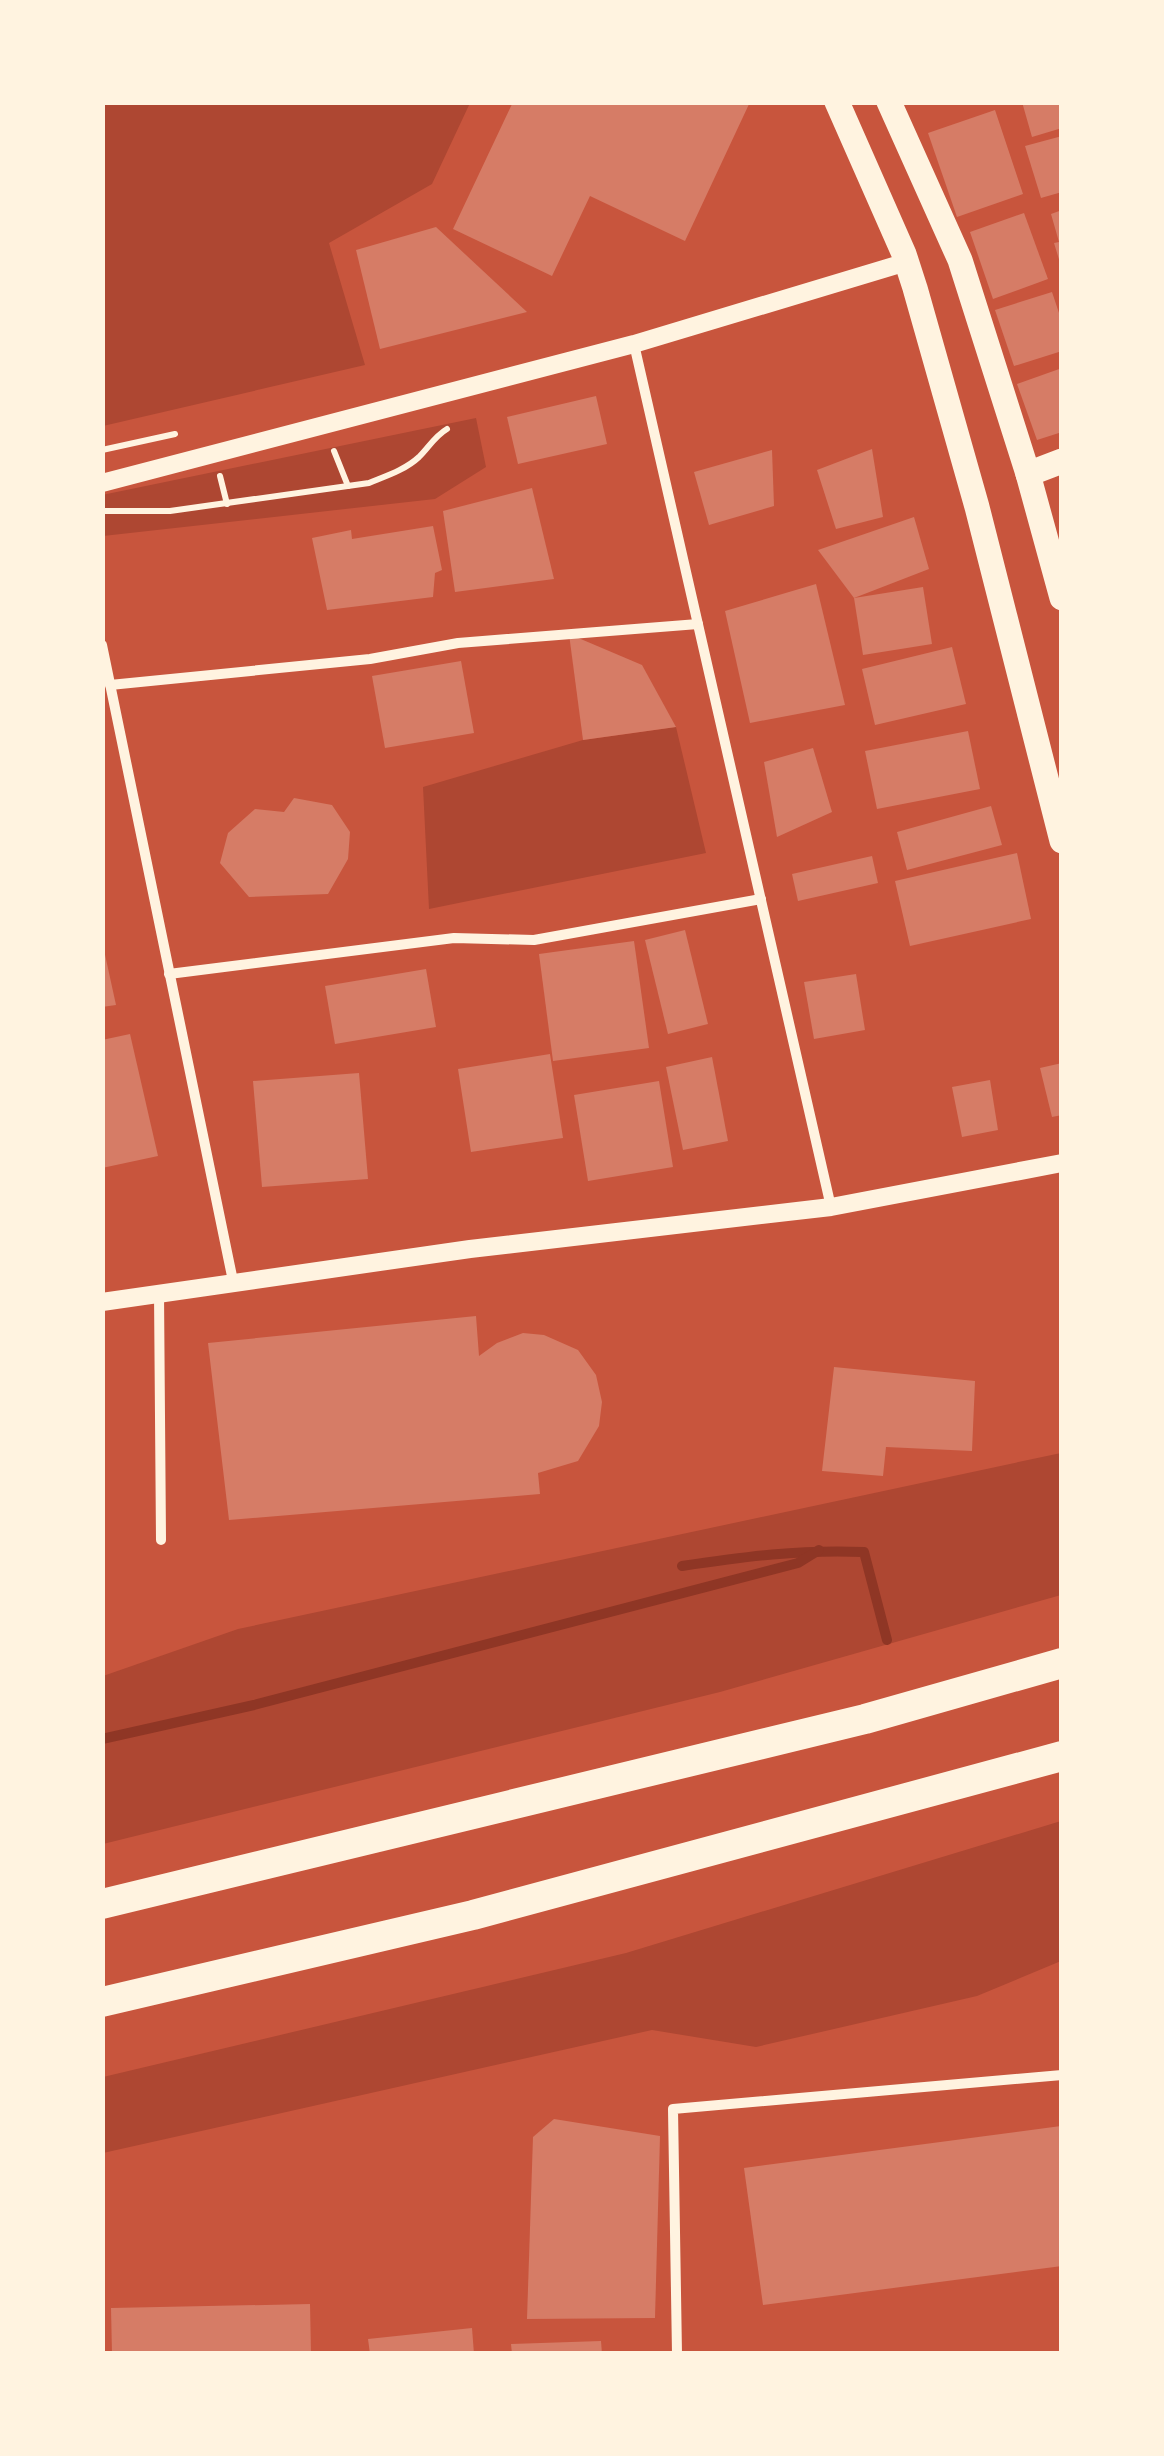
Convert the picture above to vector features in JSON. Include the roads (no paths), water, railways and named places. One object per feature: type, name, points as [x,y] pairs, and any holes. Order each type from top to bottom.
[{"type":"highway","points":[[102,1904],[846,1723],[1062,1663]]},
{"type":"highway","points":[[102,2002],[473,1914],[1062,1756]]},
{"type":"main road","points":[[837,102],[907,262],[978,506],[1062,841]]},
{"type":"main road","points":[[889,102],[956,249],[1028,474],[1062,598]]},
{"type":"main road","points":[[1028,474],[1062,461]]},
{"type":"street","points":[[102,482],[634,344],[907,262]]},
{"type":"street","points":[[634,344],[831,1207]]},
{"type":"street","points":[[110,685],[370,658],[458,643],[698,624]]},
{"type":"street","points":[[102,645],[234,1281]]},
{"type":"street","points":[[169,974],[454,938],[534,940],[761,900]]},
{"type":"street","points":[[102,1302],[234,1281],[831,1207],[1062,1163]]},
{"type":"street","points":[[159,1292],[161,1540]]},
{"type":"street","points":[[677,2354],[673,2109],[1062,2075]]},
{"type":"waterway","points":[[102,1739],[254,1705],[798,1563],[819,1550]]},
{"type":"waterway","points":[[682,1566],[795,1553],[864,1552],[887,1640]]}]
